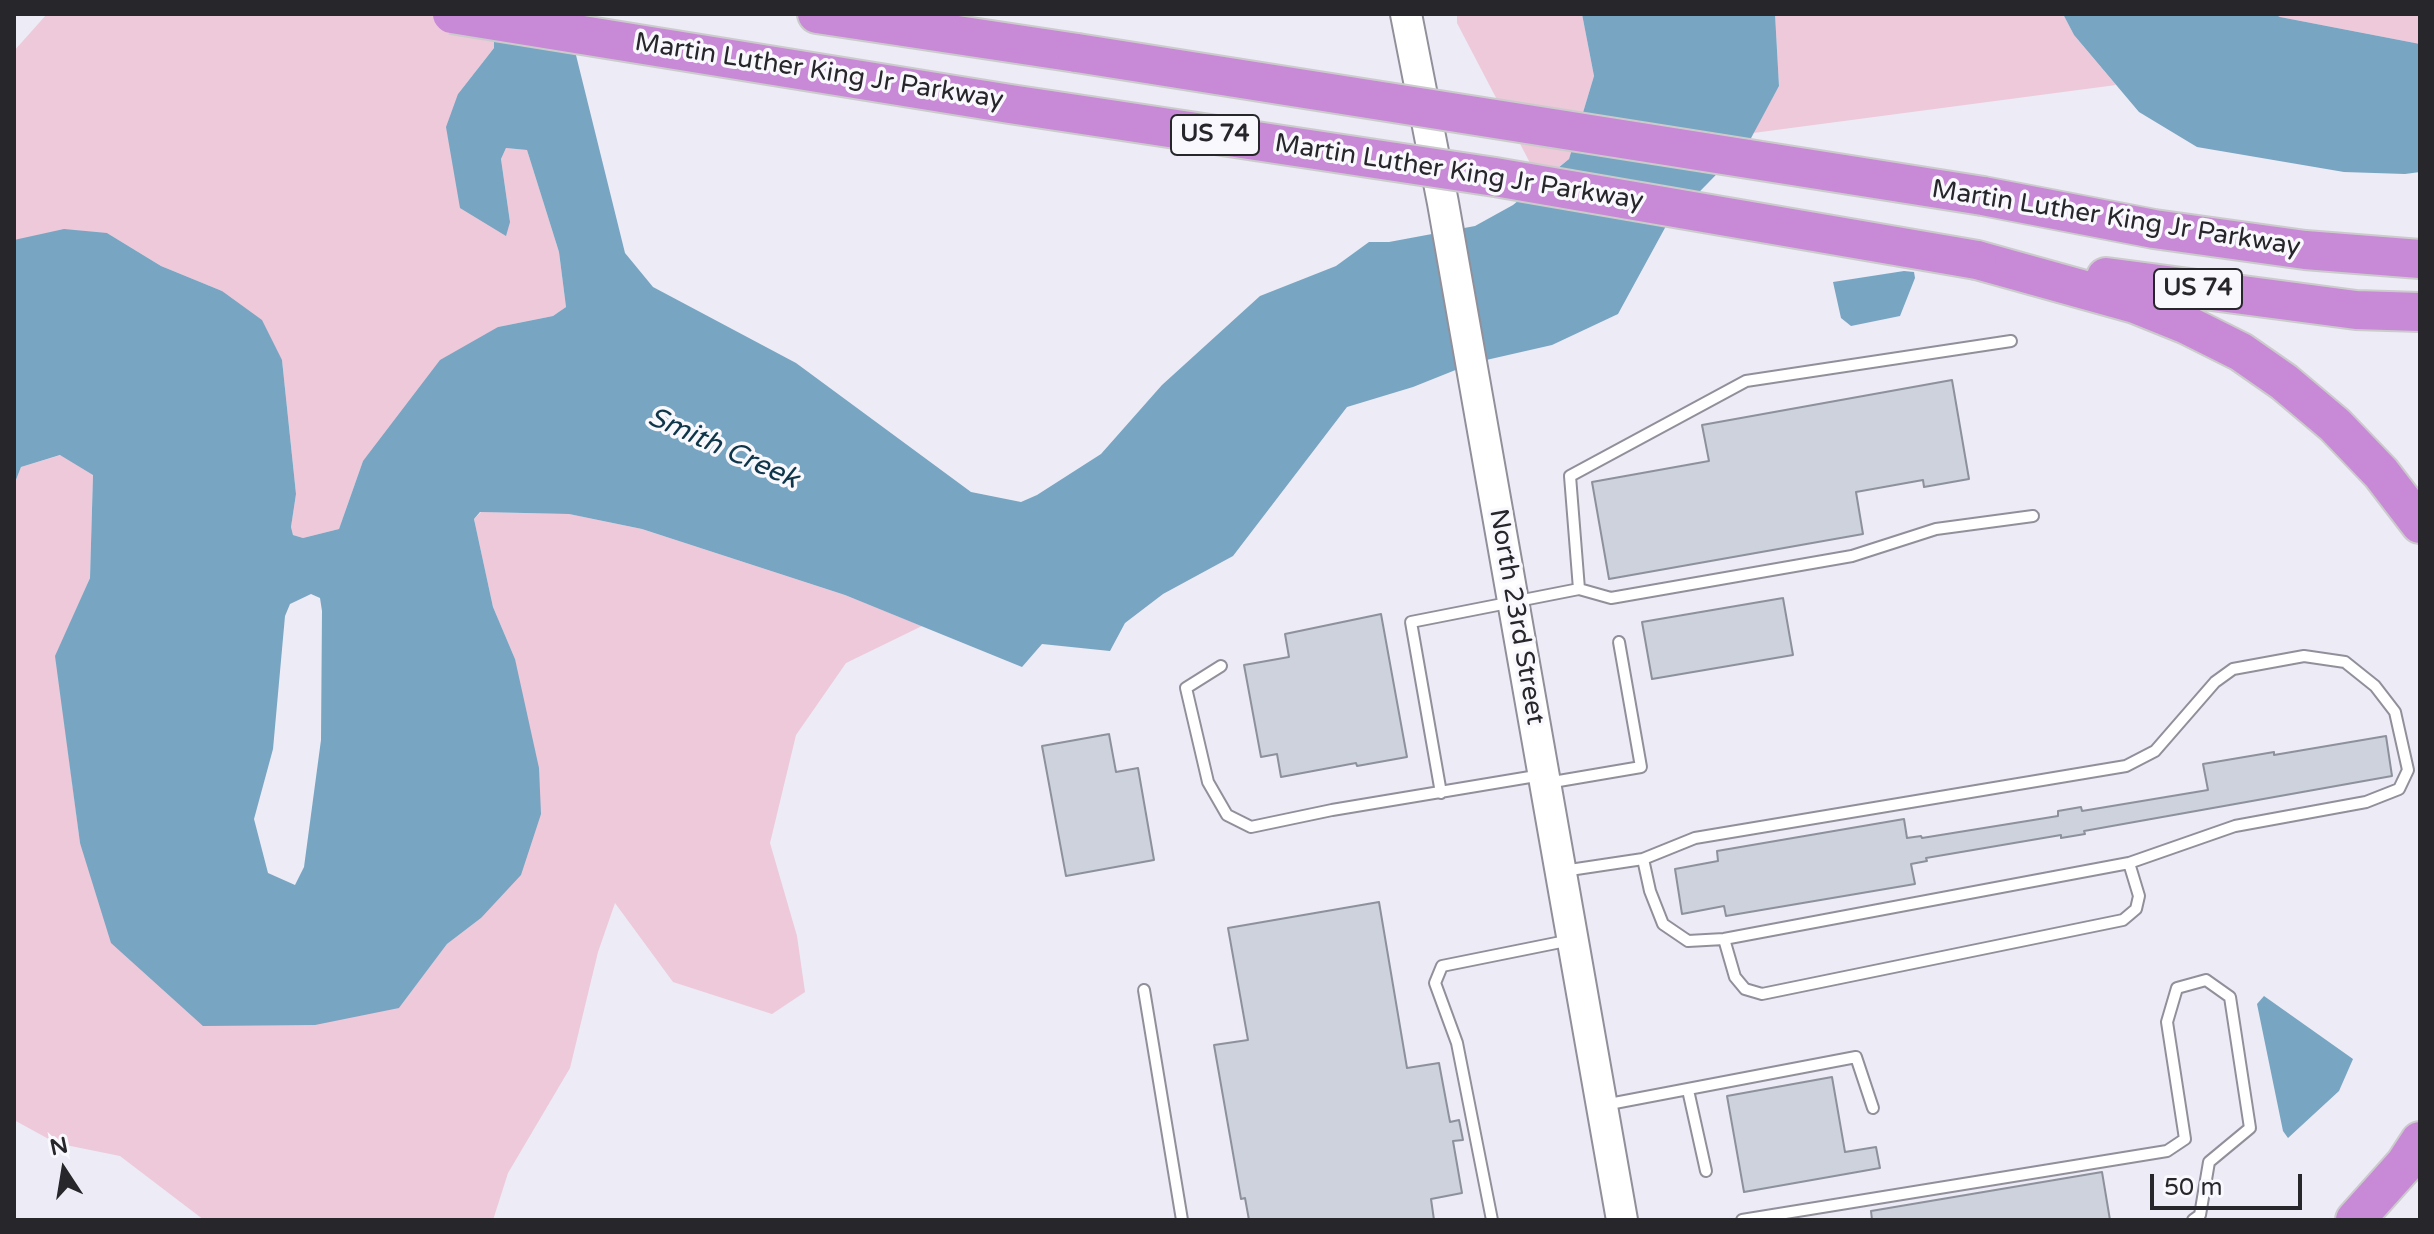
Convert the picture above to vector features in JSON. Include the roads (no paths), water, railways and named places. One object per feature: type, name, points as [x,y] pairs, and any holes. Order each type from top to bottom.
[{"type":"highway","name":"Martin Luther King Jr Parkway","points":[[452,14],[1010,104],[1495,177],[1977,260],[2356,310],[2420,312]]},
{"type":"highway","name":"Martin Luther King Jr Parkway","points":[[817,14],[1983,196],[2154,229],[2290,248],[2420,259]]},
{"type":"highway","points":[[990,14],[1077,53]]},
{"type":"highway","points":[[1977,260],[2135,304],[2241,352],[2284,382],[2335,425],[2381,473],[2420,524]]},
{"type":"highway","points":[[2355,1220],[2405,1164],[2420,1141]]},
{"type":"main road","name":"North 23rd Street","points":[[1406,14],[1443,203],[1622,1220]]},
{"type":"lane","points":[[1579,589],[1570,476],[1746,381],[2011,341]]},
{"type":"lane","points":[[1441,793],[1411,622],[1579,589],[1611,598],[1852,556],[1936,529],[2033,516]]},
{"type":"lane","points":[[1221,666],[1186,688],[1208,782],[1227,815],[1251,827],[1332,810],[1441,793],[1641,767],[1619,642]]},
{"type":"lane","points":[[1561,871],[1643,859],[1695,838],[2126,766],[2155,751],[2215,682],[2233,669],[2304,656],[2345,662],[2375,686],[2395,712],[2408,770],[2399,789],[2366,802],[2235,826],[2129,863],[1724,939],[1688,941],[1663,924],[1650,891],[1643,859]]},
{"type":"lane","points":[[1724,939],[1735,977],[1745,989],[1762,994],[2123,920],[2136,909],[2139,896],[2129,863]]},
{"type":"lane","points":[[1492,1220],[1457,1043],[1435,983],[1442,966],[1573,940]]},
{"type":"lane","points":[[1742,1220],[2167,1151],[2185,1139],[2167,1022],[2177,988],[2206,980],[2230,997],[2250,1128],[2209,1162],[2200,1215],[2193,1220]]},
{"type":"lane","points":[[1144,990],[1182,1220]]},
{"type":"lane","points":[[1602,1105],[1856,1057],[1873,1108]]},
{"type":"lane","points":[[1688,1090],[1706,1171]]},
{"type":"water","name":"Smith Creek","points":[[494,14],[573,43],[625,253],[653,287],[796,363],[971,492],[1021,502],[1101,454],[1162,385],[1260,296],[1336,266],[1369,242],[1389,242],[1475,226],[1513,205],[1569,159],[1594,76],[1582,14],[1775,14],[1779,86],[1750,140],[1666,226],[1618,314],[1552,345],[1473,363],[1413,387],[1347,407],[1233,556],[1163,594],[1125,623],[1110,651],[1042,644],[1022,667],[845,595],[642,529],[569,514],[480,512],[474,519],[493,607],[515,659],[539,768],[541,814],[521,875],[481,918],[447,944],[399,1008],[315,1025],[203,1026],[111,943],[80,843],[55,656],[90,578],[93,475],[60,455],[21,467],[14,485],[14,240],[64,229],[107,233],[161,266],[222,291],[262,320],[282,360],[296,494],[291,527],[293,535],[303,538],[339,529],[363,461],[440,360],[498,327],[553,316],[566,307],[559,252],[527,150],[506,148],[501,159],[510,222],[506,236],[460,208],[446,127],[458,94],[494,48]],"holes":[[[311,594],[320,598],[321,740],[304,867],[295,885],[268,873],[254,819],[273,749],[285,616],[290,604]]]},
{"type":"water","points":[[2063,14],[2274,14],[2420,44],[2420,172],[2344,172],[2197,147],[2139,112],[2074,35]]},
{"type":"water","points":[[1914,272],[1915,278],[1900,316],[1851,326],[1841,318],[1833,282]]},
{"type":"water","points":[[2264,996],[2353,1059],[2339,1091],[2288,1138],[2283,1131],[2257,1004]]}]
